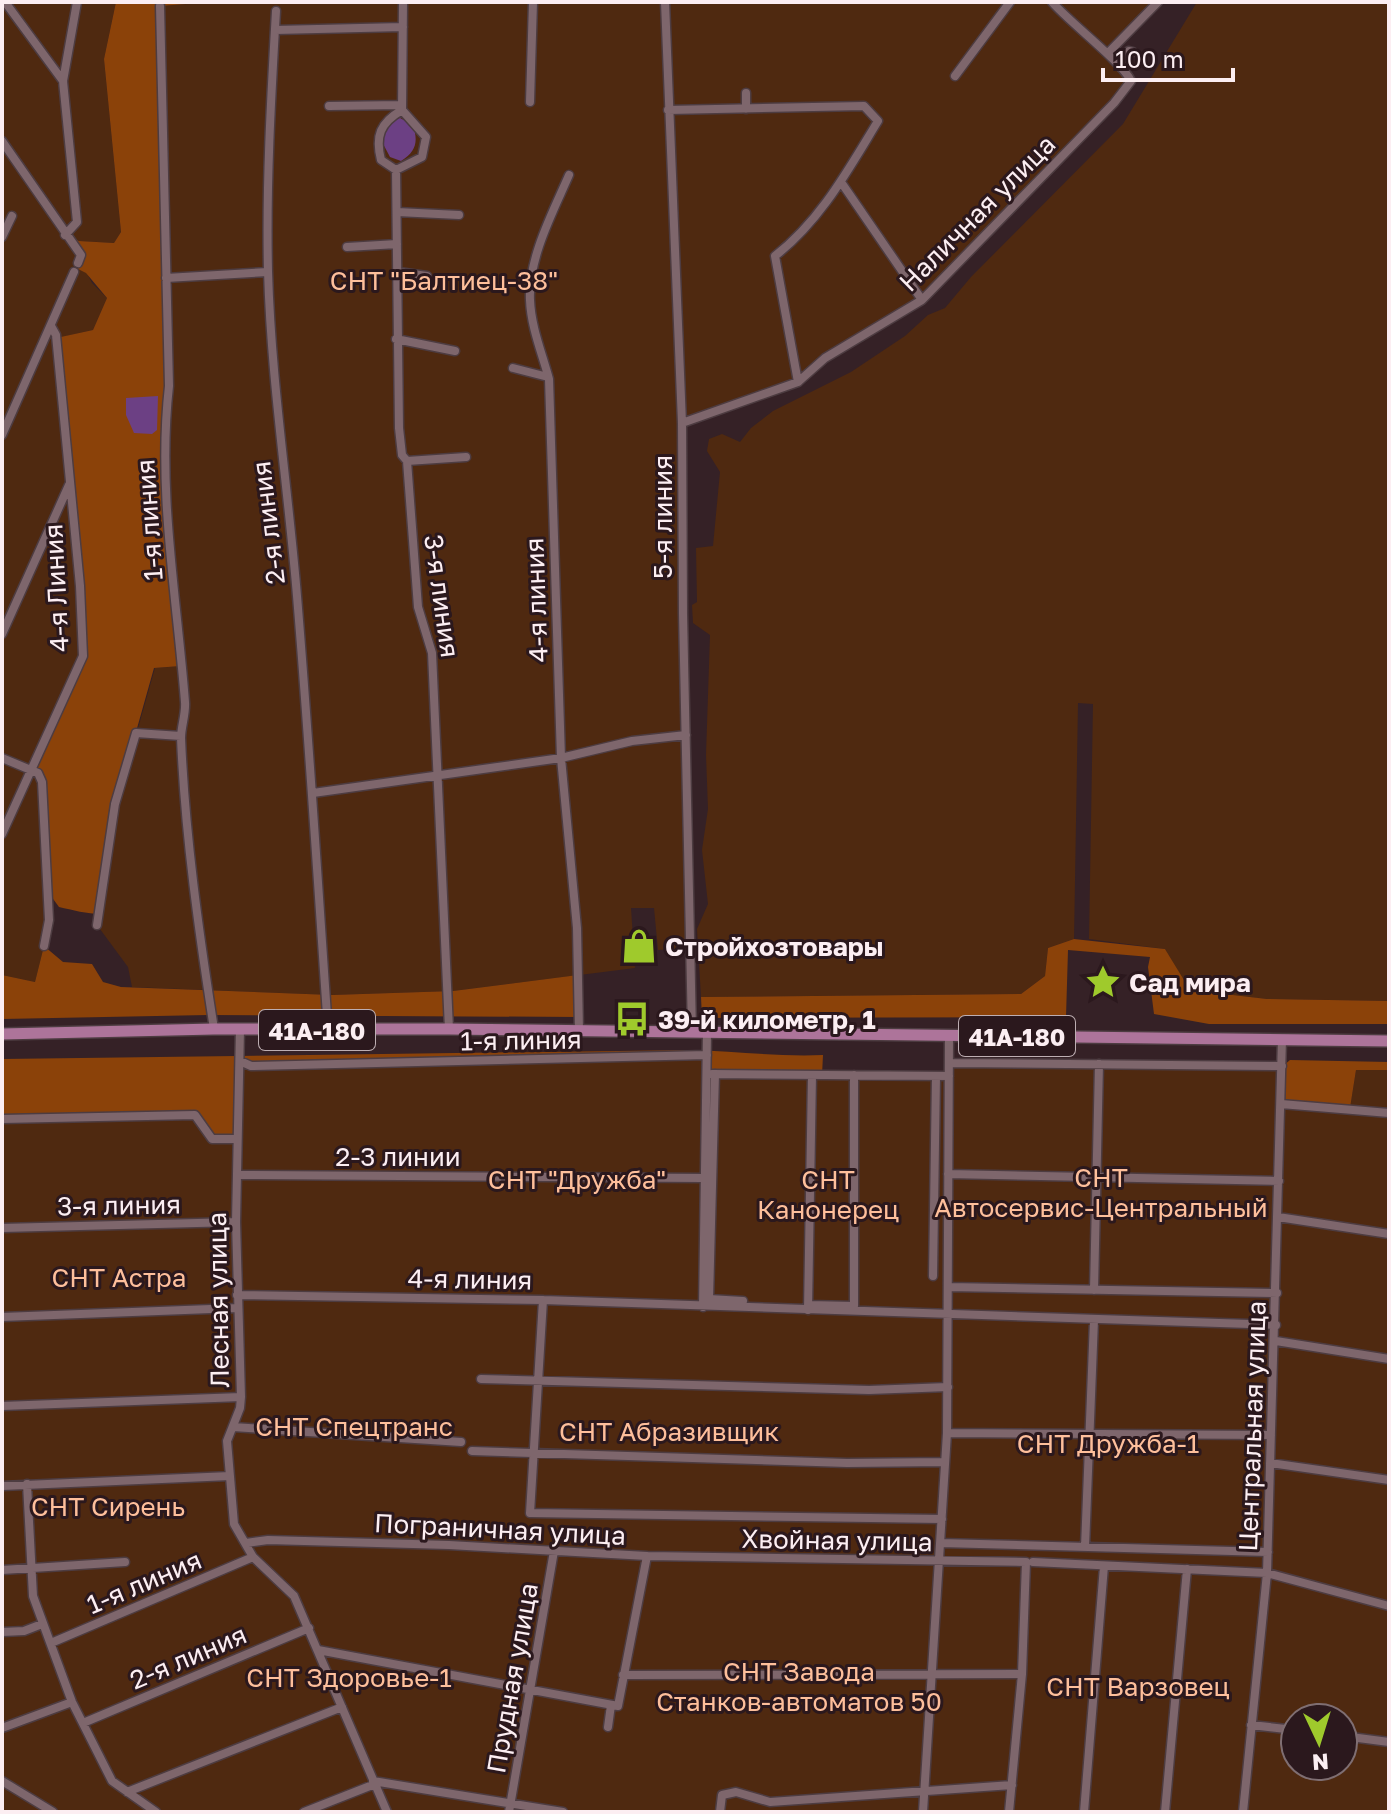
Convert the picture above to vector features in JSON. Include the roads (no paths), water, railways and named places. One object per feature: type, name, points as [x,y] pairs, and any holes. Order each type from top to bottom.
[{"type":"main road","name":"41А-180","points":[[2,1034],[214,1029],[449,1029],[1389,1041]]},
{"type":"street","points":[[5,2],[63,81]]},
{"type":"street","points":[[65,235],[77,222],[63,81],[77,2]]},
{"type":"street","points":[[402,108],[386,120],[377,143],[381,160],[396,170],[422,157],[426,137],[402,108],[403,2]]},
{"type":"street","points":[[530,102],[533,2]]},
{"type":"street","name":"5-я линия","points":[[665,2],[682,423],[692,1032]]},
{"type":"street","points":[[955,76],[1010,2]]},
{"type":"street","points":[[1052,2],[1118,65],[1129,51],[1133,52]]},
{"type":"street","points":[[1108,53],[1158,2]]},
{"type":"street","name":"1-я линия","points":[[160,6],[169,386],[163,438],[175,616],[186,707],[181,736],[194,884],[214,1029]]},
{"type":"street","name":"2-я линия","points":[[276,11],[268,156],[268,272],[278,442],[290,519],[313,793],[328,1030]]},
{"type":"street","points":[[275,30],[403,27]]},
{"type":"street","name":"Наличная улица","points":[[682,423],[798,382],[825,358],[922,300],[1114,103],[1131,81],[1118,65]]},
{"type":"street","points":[[746,93],[746,109]]},
{"type":"street","points":[[329,106],[402,108]]},
{"type":"street","points":[[668,110],[864,106],[878,121],[841,182],[801,235],[775,256],[798,382]]},
{"type":"street","points":[[2,141],[81,255],[2,435]]},
{"type":"street","name":"3-я линия","points":[[396,170],[399,428],[402,455],[407,461],[418,607],[432,653],[449,1029]]},
{"type":"street","name":"4-я линия","points":[[569,175],[541,242],[529,296],[548,377],[561,758],[577,928],[579,1031]]},
{"type":"street","points":[[841,182],[922,300]]},
{"type":"street","points":[[397,212],[459,215]]},
{"type":"street","points":[[2,237],[12,216]]},
{"type":"street","points":[[347,247],[397,244]]},
{"type":"street","points":[[166,278],[268,272]]},
{"type":"street","points":[[398,272],[427,276]]},
{"type":"street","name":"4-я Линия","points":[[2,834],[83,656],[56,335],[51,326]]},
{"type":"street","points":[[396,339],[455,351]]},
{"type":"street","points":[[513,368],[548,377]]},
{"type":"street","points":[[407,461],[466,457]]},
{"type":"street","points":[[2,634],[70,484]]},
{"type":"street","points":[[97,925],[115,804],[136,733],[181,736]]},
{"type":"street","points":[[313,793],[561,758],[632,741],[686,735]]},
{"type":"street","points":[[2,758],[38,773],[42,782],[49,920],[44,946]]},
{"type":"street","name":"Лесная улица","points":[[240,1029],[236,1222],[241,1397],[227,1441],[234,1524],[253,1557],[294,1596],[387,1812]]},
{"type":"street","points":[[707,1033],[711,1074],[709,1299],[743,1301]]},
{"type":"street","points":[[923,1812],[947,1433],[949,1035]]},
{"type":"street","name":"Центральная улица","points":[[1243,1812],[1267,1573],[1276,1341],[1282,1039]]},
{"type":"street","name":"1-я линия","points":[[240,1061],[251,1066],[707,1055]]},
{"type":"street","points":[[949,1063],[1282,1066]]},
{"type":"street","points":[[1094,1290],[1099,1064]]},
{"type":"street","points":[[711,1074],[949,1076]]},
{"type":"street","points":[[703,1307],[703,1178],[711,1074]]},
{"type":"street","points":[[808,1308],[812,1075]]},
{"type":"street","points":[[808,1308],[854,1306],[854,1075]]},
{"type":"street","points":[[933,1276],[936,1076]]},
{"type":"street","points":[[1281,1104],[1389,1113]]},
{"type":"street","points":[[2,1119],[195,1115],[212,1139],[237,1139]]},
{"type":"street","points":[[948,1174],[1279,1181]]},
{"type":"street","name":"2-3 линии","points":[[237,1175],[703,1178]]},
{"type":"street","points":[[1278,1217],[1389,1234]]},
{"type":"street","name":"3-я линия","points":[[2,1228],[236,1222]]},
{"type":"street","points":[[948,1287],[1277,1293]]},
{"type":"street","name":"4-я линия","points":[[237,1295],[808,1308]]},
{"type":"street","points":[[543,1300],[530,1513],[942,1519]]},
{"type":"street","points":[[2,1317],[237,1308]]},
{"type":"street","points":[[808,1308],[948,1316],[1276,1325]]},
{"type":"street","points":[[1085,1547],[1092,1434],[1094,1320]]},
{"type":"street","points":[[1276,1341],[1389,1359]]},
{"type":"street","points":[[481,1379],[855,1389],[948,1387]]},
{"type":"street","points":[[2,1406],[241,1397]]},
{"type":"street","points":[[233,1427],[461,1442]]},
{"type":"street","points":[[947,1433],[1271,1435]]},
{"type":"street","points":[[472,1451],[847,1463],[945,1462]]},
{"type":"street","points":[[1270,1463],[1389,1480]]},
{"type":"street","points":[[2,1486],[230,1476]]},
{"type":"street","points":[[27,1484],[33,1596],[72,1702],[112,1781],[156,1812]]},
{"type":"street","name":"Пограничная улица","points":[[246,1543],[268,1540],[647,1556],[623,1675],[608,1727]]},
{"type":"street","points":[[941,1543],[1268,1552]]},
{"type":"street","name":"Прудная улица","points":[[510,1807],[554,1551]]},
{"type":"street","name":"Хвойная улица","points":[[647,1556],[1030,1562],[1267,1573]]},
{"type":"street","name":"1-я линия","points":[[51,1643],[253,1557]]},
{"type":"street","points":[[2,1570],[125,1562]]},
{"type":"street","points":[[1009,1812],[1030,1562]]},
{"type":"street","points":[[1084,1812],[1104,1566]]},
{"type":"street","points":[[1165,1812],[1187,1569]]},
{"type":"street","points":[[1267,1573],[1389,1606]]},
{"type":"street","points":[[2,1632],[24,1631],[42,1624]]},
{"type":"street","name":"2-я линия","points":[[83,1723],[309,1628]]},
{"type":"street","points":[[318,1650],[615,1706]]},
{"type":"street","points":[[623,1675],[1022,1674]]},
{"type":"street","points":[[2,1728],[72,1702]]},
{"type":"street","points":[[127,1792],[342,1707]]},
{"type":"street","points":[[1251,1725],[1279,1728]]},
{"type":"street","points":[[1359,1738],[1389,1742]]},
{"type":"street","points":[[2,1781],[53,1812]]},
{"type":"street","points":[[304,1812],[374,1782],[510,1807],[563,1812]]},
{"type":"street","points":[[720,1812],[722,1795],[736,1792],[770,1802],[1012,1785]]},
{"type":"place","name":"Стройхозтовары","points":[[639,946]]},
{"type":"place","name":"Сад мира","points":[[1103,982]]},
{"type":"place","name":"39-й километр, 1","points":[[632,1019]]},
{"type":"park label","name":"СНТ \"Балтиец-38\"","points":[[444,280]]},
{"type":"park label","name":"СНТ \"Дружба\"","points":[[577,1179]]},
{"type":"park label","name":"СНТ Автосервис-Центральный","points":[[1101,1192]]},
{"type":"park label","name":"СНТ Канонерец","points":[[828,1194]]},
{"type":"park label","name":"СНТ Астра","points":[[119,1277]]},
{"type":"park label","name":"СНТ Спецтранс","points":[[354,1426]]},
{"type":"park label","name":"СНТ Абразивщик","points":[[669,1431]]},
{"type":"park label","name":"СНТ Дружба-1","points":[[1108,1443]]},
{"type":"park label","name":"СНТ Сирень","points":[[108,1506]]},
{"type":"park label","name":"СНТ Здоровье-1","points":[[349,1677]]},
{"type":"park label","name":"СНТ Завода Станков-автоматов 50","points":[[799,1686]]},
{"type":"park label","name":"СНТ Варзовец","points":[[1138,1686]]}]
